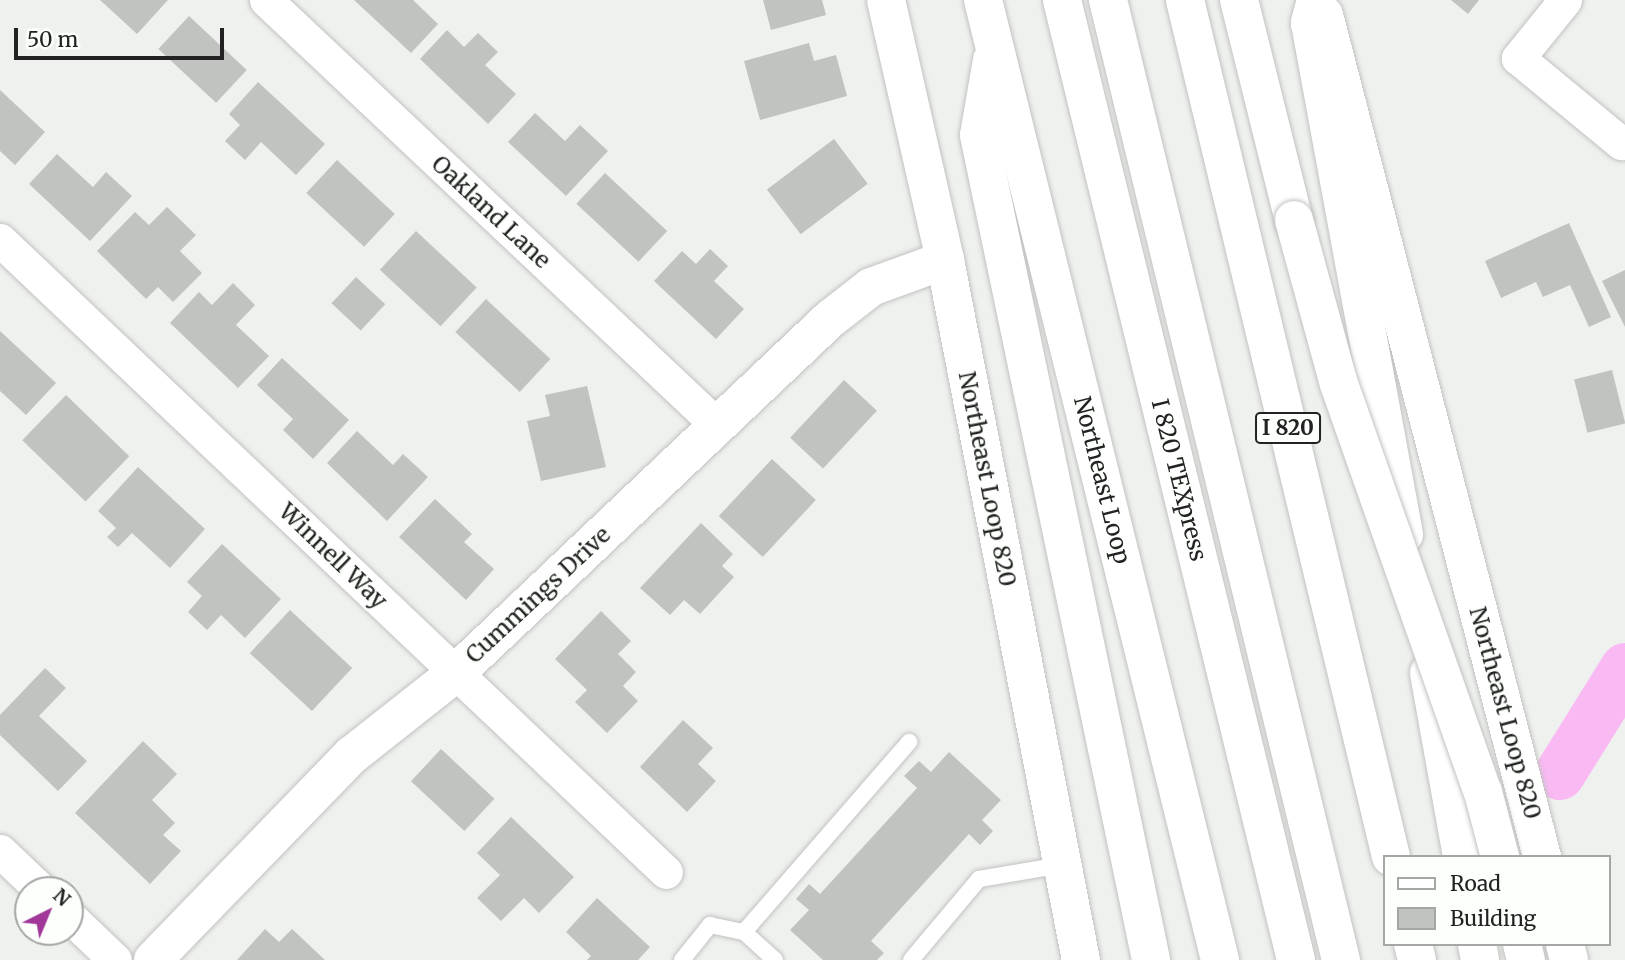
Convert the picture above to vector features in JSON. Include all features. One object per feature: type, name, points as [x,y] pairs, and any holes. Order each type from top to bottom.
[{"type":"main road","name":"Northeast Loop 820","points":[[886,0],[945,260],[1081,960]]},
{"type":"main road","name":"Northeast Loop","points":[[983,0],[1220,960]]},
{"type":"main road","name":"I 820 TEXpress","points":[[1062,0],[1296,960]]},
{"type":"main road","name":"I 820 TEXpress","points":[[1108,0],[1341,960]]},
{"type":"main road","name":"I 820","points":[[1185,0],[1391,855]]},
{"type":"main road","points":[[1239,0],[1294,220],[1339,384],[1483,792],[1499,855]]},
{"type":"main road","name":"Northeast Loop 820","points":[[1318,0],[1541,855]]},
{"type":"main road","points":[[1318,0],[1310,23],[1462,855]]},
{"type":"main road","points":[[995,47],[979,135],[1151,960]]},
{"type":"main road","name":"Cummings Drive","points":[[153,960],[352,755],[456,673],[717,425],[871,287],[945,260]]},
{"type":"street","name":"Oakland Lane","points":[[266,0],[717,425]]},
{"type":"street","points":[[1566,0],[1518,58],[1621,143]]},
{"type":"street","name":"Winnell Way","points":[[0,240],[666,872]]},
{"type":"street","points":[[0,851],[26,876]]},
{"type":"street","points":[[84,930],[115,960]]},
{"type":"lane","points":[[744,932],[909,742]]},
{"type":"lane","points":[[911,960],[979,879],[1062,864]]},
{"type":"lane","points":[[682,960],[710,925],[744,932],[775,960]]},
{"type":"building","points":[[100,0],[168,0],[137,34]]},
{"type":"building","points":[[354,0],[413,0],[438,24],[411,53]]},
{"type":"building","points":[[763,0],[822,0],[826,15],[771,30]]},
{"type":"building","points":[[1451,0],[1479,0],[1468,14]]},
{"type":"building","points":[[189,16],[247,70],[216,103],[158,49]]},
{"type":"building","points":[[447,30],[464,47],[478,33],[498,52],[485,65],[516,94],[488,124],[420,59]]},
{"type":"building","points":[[809,43],[814,61],[836,55],[847,96],[760,120],[744,61]]},
{"type":"building","points":[[258,82],[325,144],[296,175],[261,142],[245,160],[225,141],[240,125],[229,114]]},
{"type":"building","points":[[0,90],[45,132],[15,165],[0,151]]},
{"type":"building","points":[[535,113],[565,141],[580,125],[608,151],[566,196],[508,142]]},
{"type":"building","points":[[834,139],[868,184],[801,234],[767,190]]},
{"type":"building","points":[[57,154],[93,187],[106,172],[132,196],[90,241],[29,184]]},
{"type":"building","points":[[337,160],[395,214],[364,247],[306,193]]},
{"type":"building","points":[[605,173],[667,231],[639,262],[576,204]]},
{"type":"building","points":[[167,207],[196,235],[180,251],[202,273],[173,302],[158,287],[146,299],[97,251],[135,212],[149,225]]},
{"type":"building","points":[[1569,223],[1611,317],[1589,327],[1570,285],[1543,297],[1536,282],[1501,298],[1485,261]]},
{"type":"building","points":[[416,231],[477,288],[441,326],[380,270]]},
{"type":"building","points":[[710,249],[728,266],[714,281],[744,309],[716,339],[654,281],[682,251],[696,264]]},
{"type":"building","points":[[1625,270],[1625,327],[1602,281]]},
{"type":"building","points":[[356,277],[385,304],[361,331],[331,303]]},
{"type":"building","points":[[233,283],[255,305],[236,325],[269,356],[238,388],[170,323],[199,292],[212,305]]},
{"type":"building","points":[[486,299],[550,359],[520,392],[455,332]]},
{"type":"building","points":[[0,331],[56,383],[26,415],[0,391]]},
{"type":"building","points":[[282,358],[349,420],[313,459],[283,430],[293,419],[257,385]]},
{"type":"building","points":[[1612,370],[1625,423],[1587,433],[1574,379]]},
{"type":"building","points":[[844,380],[877,411],[823,468],[790,438]]},
{"type":"building","points":[[587,386],[606,467],[541,481],[527,421],[550,416],[545,395]]},
{"type":"building","points":[[66,395],[129,456],[86,501],[22,440]]},
{"type":"building","points":[[357,431],[393,465],[403,454],[428,477],[387,521],[327,463]]},
{"type":"building","points":[[772,459],[816,500],[763,557],[719,516]]},
{"type":"building","points":[[138,467],[205,529],[170,568],[132,533],[118,547],[107,537],[116,528],[98,511]]},
{"type":"building","points":[[435,499],[472,534],[464,542],[494,569],[466,600],[399,537]]},
{"type":"building","points":[[701,523],[733,554],[722,566],[734,577],[700,614],[684,600],[670,615],[640,588]]},
{"type":"building","points":[[222,544],[281,599],[245,638],[221,615],[207,630],[188,612],[202,596],[187,582]]},
{"type":"building","points":[[290,610],[352,668],[312,711],[250,653]]},
{"type":"building","points":[[601,611],[631,641],[618,654],[636,672],[623,686],[638,701],[607,733],[575,702],[587,690],[555,659]]},
{"type":"building","points":[[45,668],[66,688],[39,716],[87,761],[58,791],[0,735],[0,715]]},
{"type":"building","points":[[683,720],[713,748],[698,764],[716,781],[687,812],[640,767]]},
{"type":"building","points":[[143,741],[177,774],[152,800],[175,823],[163,835],[181,851],[150,884],[75,813]]},
{"type":"building","points":[[441,749],[494,799],[464,831],[411,781]]},
{"type":"building","points":[[949,752],[1001,800],[982,820],[993,831],[980,845],[969,834],[871,941],[884,953],[877,960],[823,960],[790,930],[809,910],[796,899],[809,884],[820,894],[917,788],[904,776],[919,761],[931,772]]},
{"type":"building","points":[[511,817],[574,877],[539,913],[524,898],[501,921],[477,898],[500,875],[477,853]]},
{"type":"building","points":[[597,898],[650,947],[638,960],[587,960],[591,956],[566,932]]},
{"type":"building","points":[[265,929],[279,942],[292,929],[325,960],[237,960]]},
{"type":"waterway","points":[[1559,774],[1625,668]]}]
